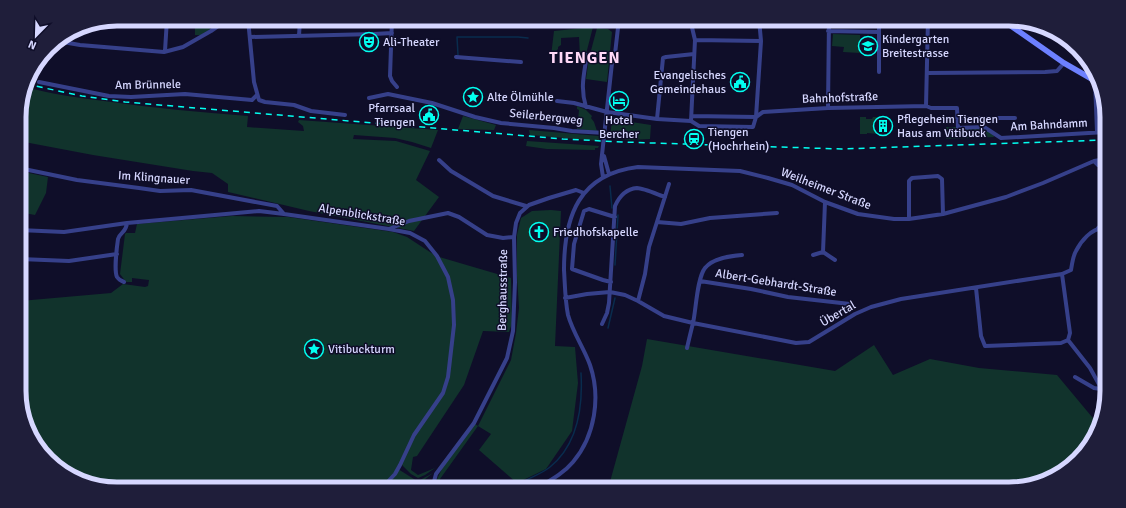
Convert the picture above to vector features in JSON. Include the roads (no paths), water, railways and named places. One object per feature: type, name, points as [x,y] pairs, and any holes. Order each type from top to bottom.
[{"type":"main road","points":[[1011,26],[1064,63],[1091,78]]},
{"type":"street","points":[[165,52],[167,26]]},
{"type":"street","points":[[65,42],[165,52],[183,47],[218,26]]},
{"type":"street","points":[[249,26],[254,82],[259,100],[294,105],[311,111],[345,115]]},
{"type":"street","points":[[299,36],[300,26]]},
{"type":"street","points":[[392,26],[390,76],[397,87]]},
{"type":"street","points":[[603,177],[601,169],[618,26]]},
{"type":"street","points":[[692,26],[695,40],[692,119]]},
{"type":"street","points":[[756,117],[761,41],[760,26]]},
{"type":"street","points":[[828,26],[828,108]]},
{"type":"street","points":[[879,26],[879,72]]},
{"type":"street","points":[[926,106],[928,26]]},
{"type":"street","points":[[828,31],[879,32]]},
{"type":"street","points":[[250,37],[392,33]]},
{"type":"street","points":[[695,40],[761,41]]},
{"type":"street","points":[[657,119],[663,58],[694,54]]},
{"type":"street","points":[[586,107],[583,96],[583,77],[587,55]]},
{"type":"street","points":[[456,57],[521,62]]},
{"type":"street","points":[[927,73],[1045,72],[1057,71],[1064,63]]},
{"type":"street","name":"Am Brünnele","points":[[39,82],[109,96],[131,97],[185,94],[252,100],[257,95]]},
{"type":"street","name":"Am Bahndamm","points":[[957,118],[958,128],[984,127],[1001,138],[1097,132],[1096,92]]},
{"type":"street","name":"Seilerbergweg","points":[[369,98],[388,94],[432,103],[475,117],[501,123],[605,133]]},
{"type":"street","name":"Bahnhofstraße","points":[[557,102],[574,103],[607,112],[657,119],[756,117],[763,112],[828,108],[926,106],[931,108],[957,108],[957,118]]},
{"type":"street","name":"Bahnhofstraße","points":[[692,119],[699,126],[753,127],[756,117]]},
{"type":"street","points":[[957,118],[1015,118]]},
{"type":"street","points":[[603,154],[609,174]]},
{"type":"street","points":[[439,160],[451,171],[493,196],[526,206],[571,191],[576,190],[584,193],[572,215],[567,235],[564,253],[565,298],[569,317],[590,365],[596,390],[595,410],[589,432],[573,462],[557,477],[548,482]]},
{"type":"street","points":[[1094,160],[1100,164]]},
{"type":"street","name":"Weilheimer Straße","points":[[584,193],[603,177],[624,169],[643,167],[740,172],[792,185],[825,202],[858,214],[894,219],[909,219],[943,214],[1006,197],[1043,184],[1094,160],[1100,160]]},
{"type":"street","name":"Im Klingnauer","points":[[26,169],[77,180],[160,191],[191,190],[276,206],[284,214]]},
{"type":"street","points":[[909,219],[909,181],[912,178],[938,176],[942,179],[943,214]]},
{"type":"street","points":[[638,301],[645,274],[649,247],[669,184]]},
{"type":"street","points":[[602,324],[607,313],[610,292],[615,206],[619,198],[625,193],[637,188],[665,197]]},
{"type":"street","points":[[823,252],[825,202]]},
{"type":"street","name":"Berghausstraße","points":[[434,482],[436,474],[474,423],[508,358],[514,331],[514,236],[517,220],[520,213],[526,206]]},
{"type":"street","points":[[611,282],[572,270],[574,244],[584,211],[589,209],[615,217]]},
{"type":"street","name":"Alpenblickstraße","points":[[26,230],[64,232],[127,223],[259,211],[388,229],[410,233],[425,241],[448,277],[453,300],[454,325],[448,377],[443,393],[414,435],[398,470],[387,482]]},
{"type":"street","points":[[388,229],[409,221],[448,213],[459,217],[487,235],[503,238],[514,236]]},
{"type":"street","points":[[657,222],[681,224],[710,218],[777,213]]},
{"type":"street","points":[[124,282],[118,278],[116,274],[117,254],[118,237],[126,228],[127,223]]},
{"type":"street","points":[[1068,340],[1070,333],[1062,274],[1071,270],[1075,252],[1083,241],[1092,232],[1100,228]]},
{"type":"street","points":[[812,255],[823,252]]},
{"type":"street","points":[[823,252],[834,260]]},
{"type":"street","points":[[26,258],[69,260],[117,254]]},
{"type":"street","name":"Albert-Gebhardt-Straße","points":[[687,348],[700,281],[705,268],[712,262],[727,256],[742,255]]},
{"type":"street","name":"Übertal","points":[[565,298],[610,292],[625,295],[664,316],[796,343],[808,342],[855,314],[871,307],[901,299],[1062,274]]},
{"type":"street","name":"Albert-Gebhardt-Straße","points":[[700,281],[751,289],[788,297],[850,304]]},
{"type":"street","points":[[976,288],[981,336],[985,346],[1061,343],[1068,340]]},
{"type":"street","points":[[1068,340],[1090,368],[1100,387]]},
{"type":"street","points":[[1075,377],[1094,388],[1100,389]]},
{"type":"waterway","points":[[458,55],[457,37],[528,38]]},
{"type":"waterway","points":[[610,186],[612,208]]},
{"type":"waterway","points":[[615,265],[618,215]]},
{"type":"waterway","points":[[608,328],[615,298]]},
{"type":"waterway","points":[[522,482],[550,467],[559,458],[573,436],[577,424],[581,399],[581,373]]},
{"type":"railway","points":[[32,85],[82,96],[125,102],[563,139],[842,149],[1100,140]]},
{"type":"place","name":"Ali-Theater","points":[[369,42]]},
{"type":"place","name":"Kindergarten Breitestrasse","points":[[868,46]]},
{"type":"place","name":"Evangelisches Gemeindehaus","points":[[740,82]]},
{"type":"place","name":"Alte Ölmühle","points":[[473,97]]},
{"type":"place","name":"Hotel Bercher","points":[[619,101]]},
{"type":"place","name":"Pfarrsaal Tiengen","points":[[429,115]]},
{"type":"place","name":"Pflegeheim Tiengen Haus am Vitibuck","points":[[883,126]]},
{"type":"place","name":"Tiengen (Hochrhein)","points":[[694,139]]},
{"type":"place","name":"Friedhofskapelle","points":[[539,232]]},
{"type":"place","name":"Vitibuckturm","points":[[314,349]]},
{"type":"district","name":"TIENGEN","points":[[585,58]]}]
